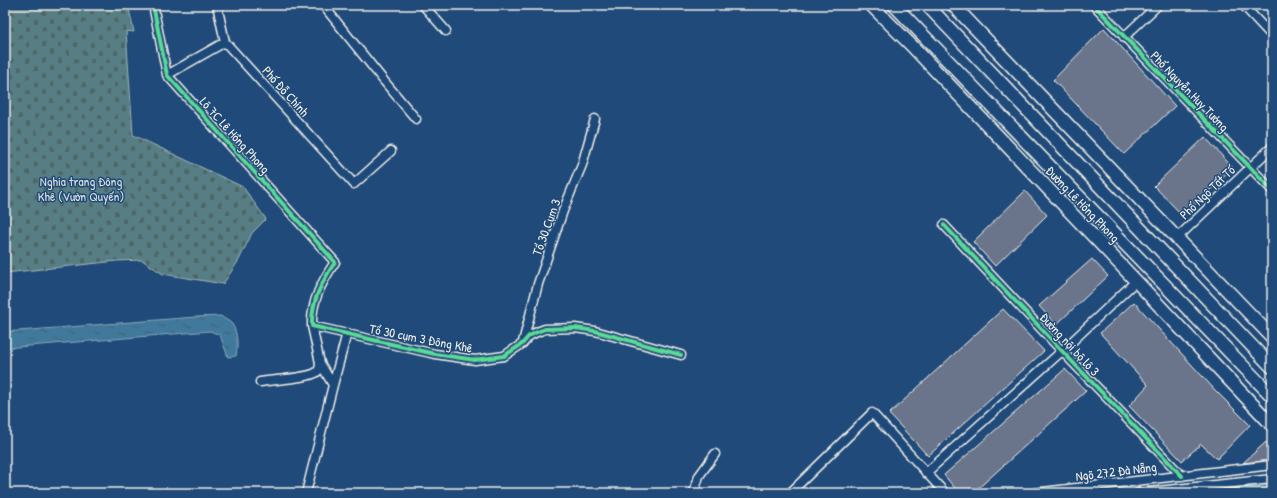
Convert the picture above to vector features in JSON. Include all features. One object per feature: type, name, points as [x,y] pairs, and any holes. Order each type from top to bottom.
[{"type":"main road","name":"Đường Lê Hồng Phong","points":[[871,5],[1136,280],[1272,425]]},
{"type":"main road","name":"Đường Lê Hồng Phong","points":[[894,5],[1272,396]]},
{"type":"main road","name":"Đường Lê Hồng Phong","points":[[927,5],[1272,368]]},
{"type":"main road","points":[[953,5],[1272,337]]},
{"type":"street","points":[[153,5],[167,75],[225,42],[217,5]]},
{"type":"street","points":[[323,5],[416,118]]},
{"type":"street","points":[[423,5],[446,31]]},
{"type":"street","name":"Phố Nguyễn Huy Tưởng","points":[[1094,5],[1272,190]]},
{"type":"street","points":[[1124,36],[1158,5]]},
{"type":"street","points":[[1243,5],[1272,36]]},
{"type":"street","name":"Phố Đỗ Chính","points":[[225,42],[354,184],[391,151]]},
{"type":"street","name":"Lô 7C Lê Hồng Phong","points":[[167,75],[335,262],[320,285],[316,295],[311,314],[312,326]]},
{"type":"street","name":"Tổ 30 Cụm 3","points":[[522,344],[538,284],[563,211],[582,165],[595,119]]},
{"type":"street","name":"Phố Ngô Tất Tố","points":[[1177,238],[1272,147]]},
{"type":"street","name":"Đường nội bộ lô 3","points":[[944,225],[1182,476]]},
{"type":"street","name":"Đường nội bộ lô 3","points":[[926,473],[1062,351],[1136,280]]},
{"type":"street","points":[[312,326],[320,363],[333,385]]},
{"type":"street","name":"Tổ 30 cụm 3 Đông Khê","points":[[312,326],[435,354],[475,360],[504,356],[522,344],[529,336],[545,329],[575,328],[595,331],[681,355]]},
{"type":"street","points":[[306,493],[333,385],[348,333]]},
{"type":"street","points":[[260,382],[308,376],[320,368],[320,363]]},
{"type":"street","points":[[790,493],[872,413],[945,493]]},
{"type":"street","points":[[694,493],[699,476],[716,454]]},
{"type":"street","name":"Ngõ 272 Đà Nẵng","points":[[1034,493],[1272,465]]},
{"type":"street","points":[[1140,493],[1272,479]]},
{"type":"green space","name":"Nghia trang Đông Khê (Vườn Quyến)","points":[[5,5],[128,5],[134,32],[126,31],[133,135],[243,187],[266,219],[252,233],[239,260],[223,284],[163,274],[142,260],[117,261],[5,273]]},
{"type":"water","points":[[221,316],[231,323],[234,328],[237,344],[236,356],[228,357],[220,335],[210,331],[5,348],[5,332]]},
{"type":"water","points":[[1272,485],[1272,493],[1192,493]]},
{"type":"building","points":[[1104,28],[1175,106],[1124,154],[1053,80]]},
{"type":"building","points":[[1205,137],[1233,168],[1183,216],[1154,186]]},
{"type":"building","points":[[1025,191],[1047,215],[995,266],[973,242]]},
{"type":"building","points":[[1092,259],[1108,276],[1056,325],[1039,306]]},
{"type":"building","points":[[1134,302],[1215,390],[1250,425],[1217,459],[1201,444],[1182,461],[1129,406],[1148,385],[1100,333]]},
{"type":"building","points":[[1003,309],[1044,351],[928,456],[889,414]]},
{"type":"building","points":[[1065,369],[1086,391],[973,493],[959,493],[944,475]]},
{"type":"building","points":[[1266,442],[1272,448],[1272,460],[1243,463]]},
{"type":"cycle path","points":[[153,5],[167,75],[335,262],[315,300],[312,326],[435,354],[475,360],[504,356],[522,344],[529,336],[545,329],[575,328],[595,331],[681,355]]},
{"type":"cycle path","points":[[1094,5],[1272,190]]},
{"type":"cycle path","points":[[944,225],[1182,476]]}]
